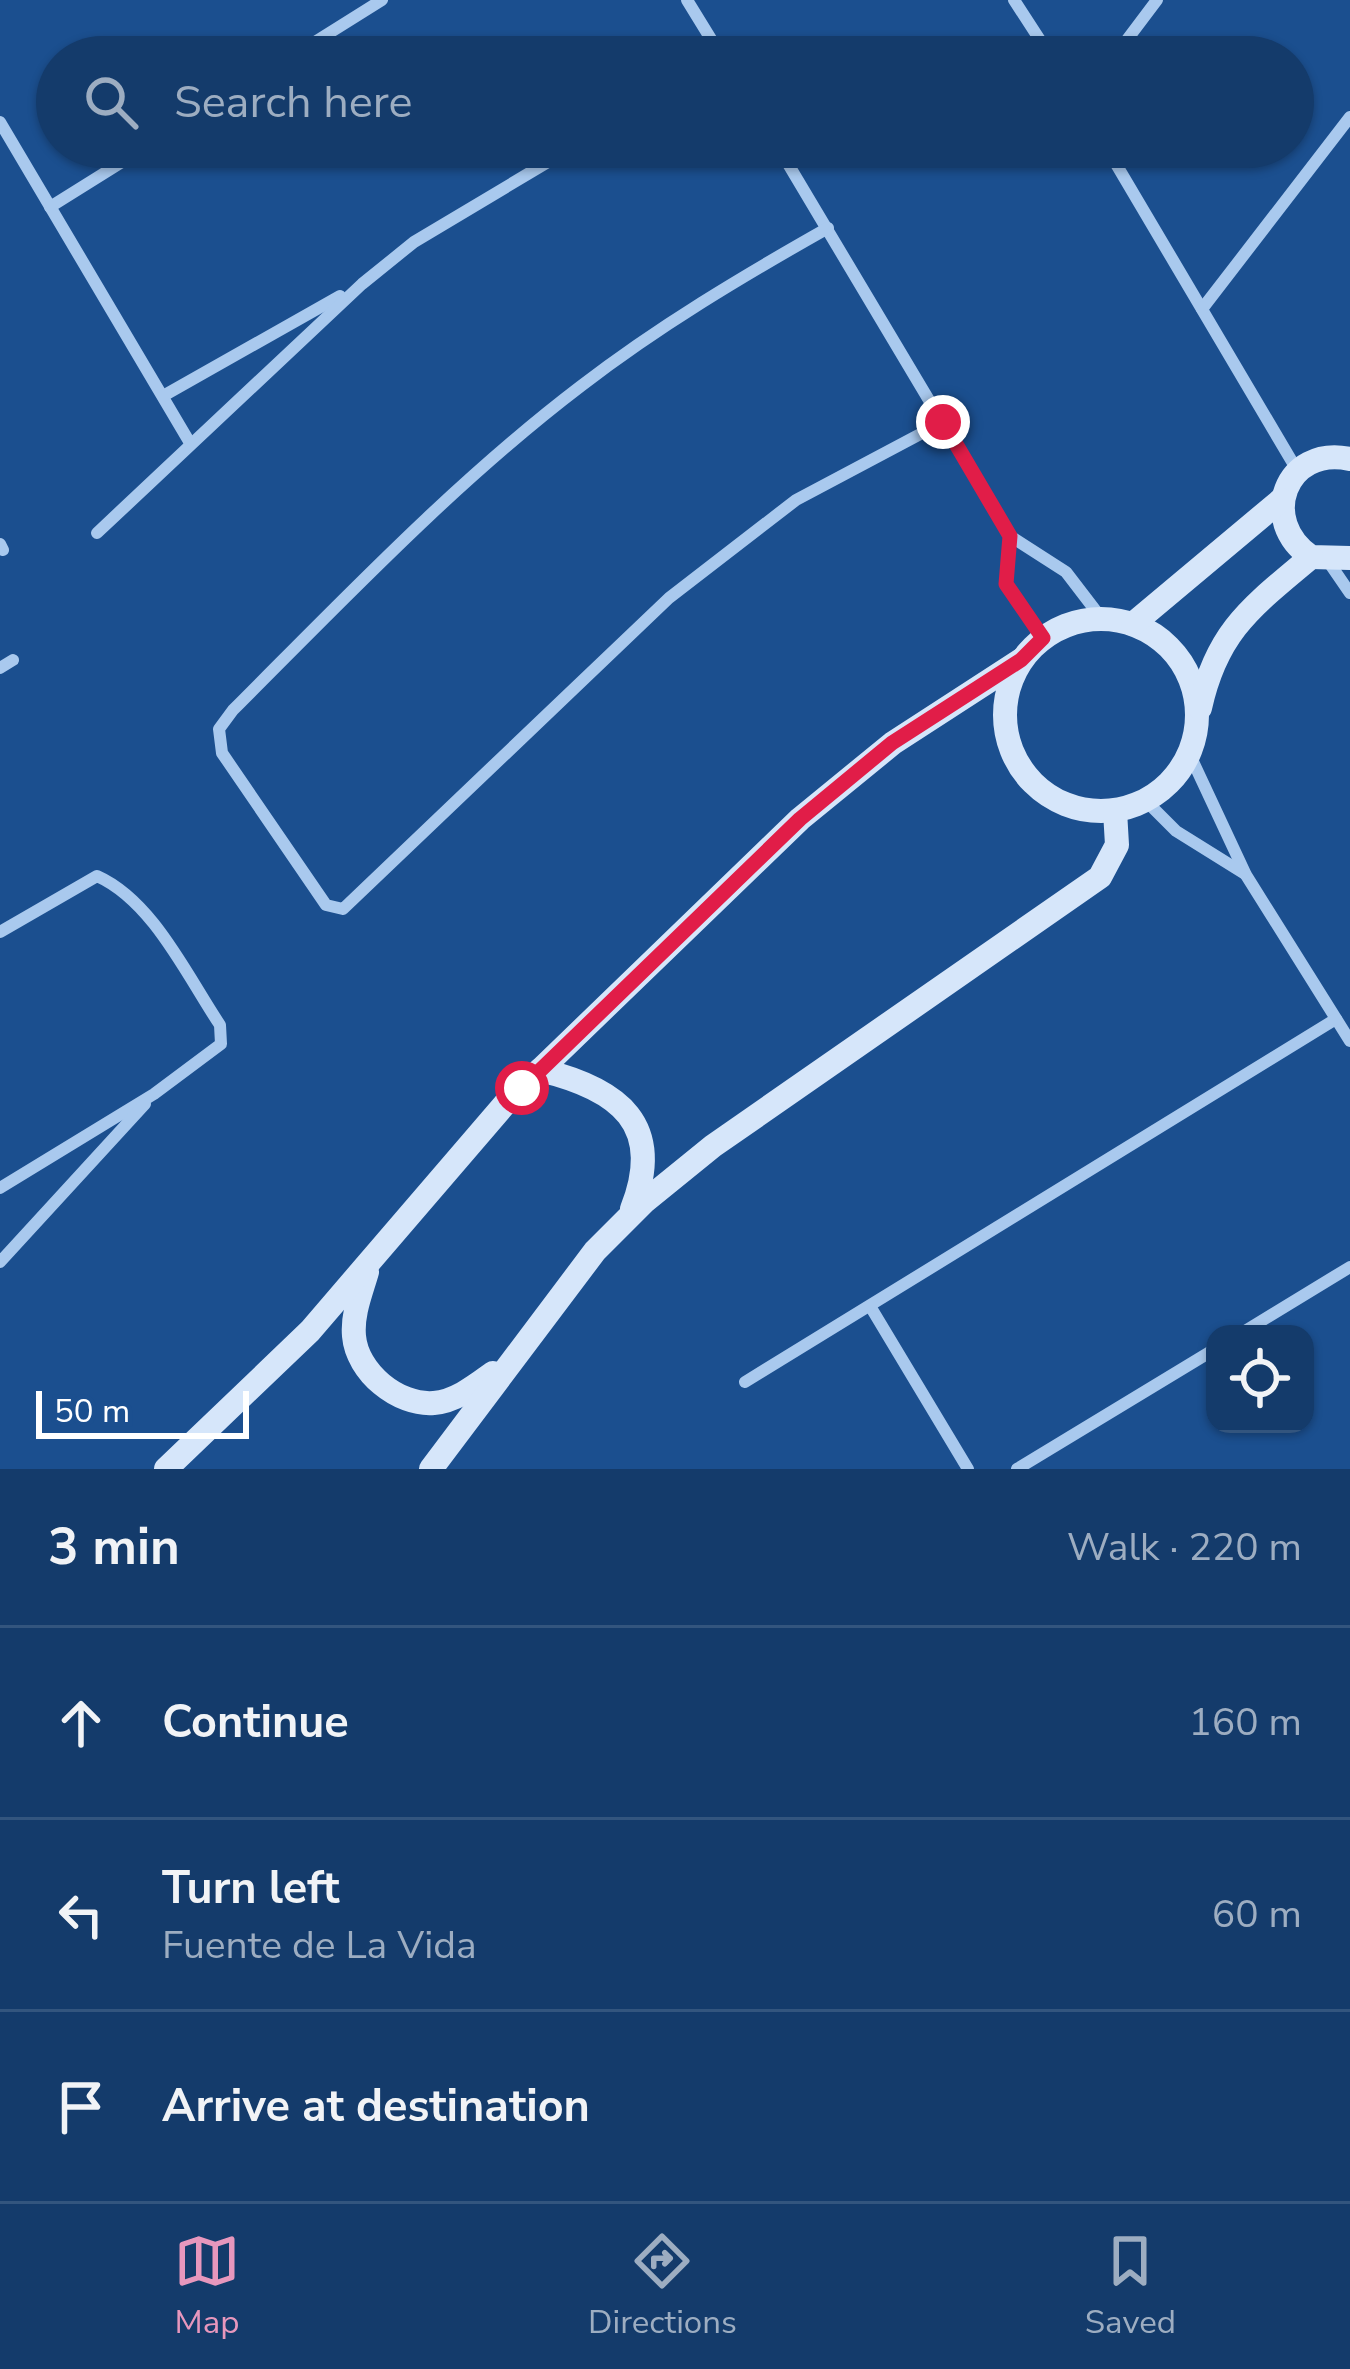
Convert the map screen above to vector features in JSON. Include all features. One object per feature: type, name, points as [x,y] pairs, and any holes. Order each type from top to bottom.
[{"type":"street","points":[[325,36],[382,0]]},
{"type":"street","points":[[687,0],[709,36]]},
{"type":"street","points":[[1014,0],[1038,36]]},
{"type":"street","points":[[1130,36],[1157,0]]},
{"type":"street","points":[[1314,164],[1350,117]]},
{"type":"street","points":[[0,122],[190,443]]},
{"type":"street","points":[[50,207],[112,168]]},
{"type":"street","points":[[97,533],[362,284],[414,242],[538,168]]},
{"type":"street","points":[[791,168],[1010,536],[1066,572],[1102,619]]},
{"type":"street","points":[[1118,168],[1297,470]]},
{"type":"street","points":[[1202,309],[1311,168]]},
{"type":"street","points":[[828,228],[707,297],[581,386],[496,456],[233,710],[219,730],[222,752],[326,905],[344,909],[669,598],[796,500],[943,422]]},
{"type":"street","points":[[163,396],[362,284]]},
{"type":"street","points":[[1133,624],[1281,500],[1297,470],[1312,460],[1349,457]]},
{"type":"street","points":[[1281,500],[1286,534],[1330,559],[1350,593]]},
{"type":"street","points":[[1010,536],[1006,584],[1043,638]]},
{"type":"street","points":[[1021,660],[1008,689],[1004,721],[1011,751],[1027,779],[1052,799],[1083,811],[1115,811],[1146,801],[1172,781],[1189,754],[1210,663],[1227,632],[1330,559]]},
{"type":"street","points":[[166,1469],[310,1331],[540,1070],[800,819],[892,743],[1021,660],[1043,638],[1071,623],[1102,619],[1133,624],[1160,639],[1181,662],[1194,691],[1197,722]]},
{"type":"street","points":[[1189,754],[1246,875],[1350,1041]]},
{"type":"street","points":[[1146,801],[1176,831],[1246,875]]},
{"type":"street","points":[[431,1469],[595,1251],[629,1217],[713,1146],[1100,877],[1117,845],[1115,811]]},
{"type":"street","points":[[0,932],[97,876],[136,902],[220,1025],[221,1044],[154,1094],[0,1188]]},
{"type":"street","points":[[745,1382],[1336,1019]]},
{"type":"street","points":[[540,1070],[594,1090],[631,1121],[647,1147],[644,1178],[629,1217]]},
{"type":"street","points":[[0,1262],[154,1094]]},
{"type":"street","points":[[371,1258],[354,1316],[354,1340],[362,1364],[402,1398],[434,1403],[464,1394],[515,1358]]},
{"type":"street","points":[[1255,1325],[1350,1268]]},
{"type":"street","points":[[870,1306],[968,1469]]},
{"type":"street","points":[[1017,1469],[1206,1354]]},
{"type":"route","points":[[522,1088],[800,819],[892,743],[1021,660],[1043,638],[1029,625],[1006,584],[1010,536],[943,422]]}]
